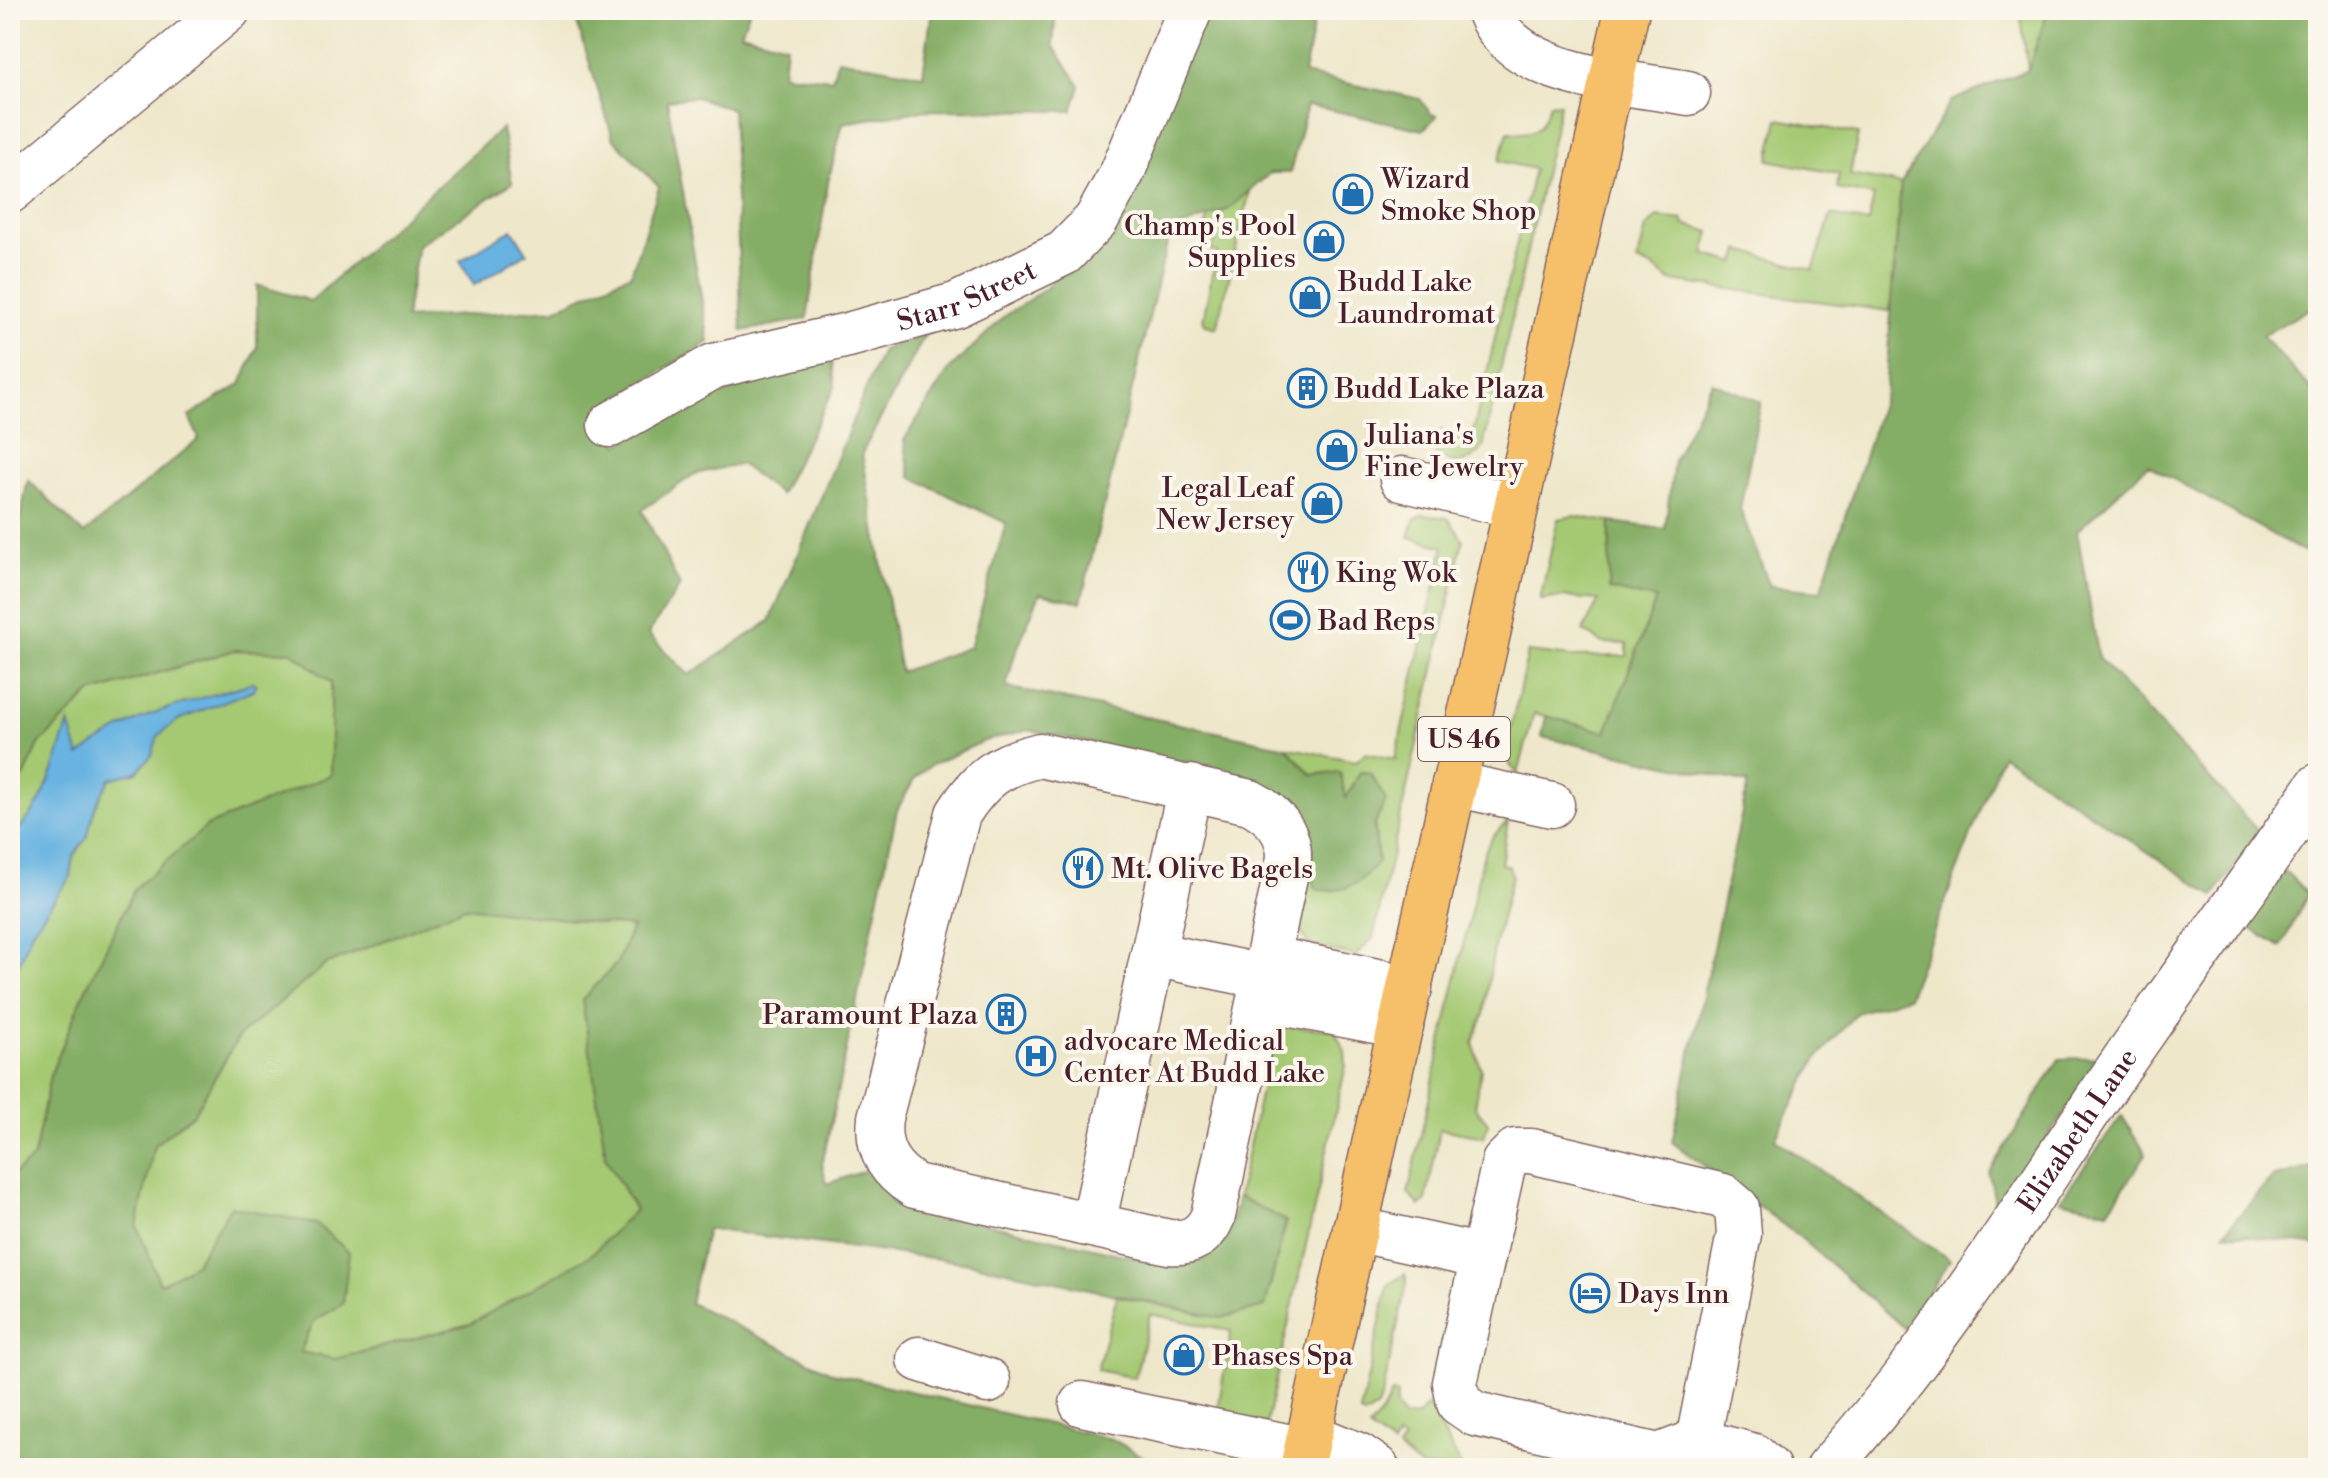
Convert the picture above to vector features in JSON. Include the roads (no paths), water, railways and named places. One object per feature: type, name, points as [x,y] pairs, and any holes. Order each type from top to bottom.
[{"type":"main road","name":"US 46","points":[[1306,1451],[1627,10]]},
{"type":"street","points":[[10,191],[228,10]]},
{"type":"street","name":"Starr Street","points":[[610,425],[714,366],[848,335],[956,305],[1064,253],[1096,220],[1122,173],[1190,10]]},
{"type":"street","points":[[1488,10],[1497,29],[1528,57],[1550,66],[1688,93]]},
{"type":"street","points":[[1402,479],[1515,506]]},
{"type":"street","points":[[1040,755],[1190,787],[1258,806],[1271,816],[1287,839],[1289,858],[1210,1225],[1196,1238],[1177,1243],[915,1186],[896,1174],[881,1151],[878,1134],[958,814],[977,783],[1013,761],[1040,755]]},
{"type":"street","points":[[1454,784],[1552,805]]},
{"type":"street","points":[[1093,1224],[1190,787]]},
{"type":"street","name":"Elizabeth Lane","points":[[1828,1468],[1909,1371],[1973,1283],[2146,1029],[2315,795]]},
{"type":"street","points":[[1153,954],[1406,1007]]},
{"type":"street","points":[[1698,1441],[1739,1234],[1739,1213],[1733,1202],[1723,1196],[1544,1154],[1515,1151],[1504,1162],[1455,1383],[1459,1403],[1466,1410],[1658,1456],[1698,1441],[1754,1456],[1768,1468]]},
{"type":"street","points":[[1355,1229],[1483,1257]]},
{"type":"street","points":[[919,1359],[988,1381]]},
{"type":"street","points":[[1082,1404],[1306,1451],[1358,1455],[1377,1468]]},
{"type":"water","points":[[512,229],[527,253],[474,285],[460,261]]},
{"type":"water","points":[[256,684],[253,690],[178,720],[158,736],[152,755],[137,772],[110,779],[95,807],[87,837],[74,856],[71,876],[32,931],[10,986],[10,836],[22,826],[41,799],[69,722],[79,756],[121,729],[162,710]]},
{"type":"place","name":"Wizard Smoke Shop","points":[[1353,194]]},
{"type":"place","name":"Champ's Pool Supplies","points":[[1324,241]]},
{"type":"place","name":"Budd Lake Laundromat","points":[[1310,297]]},
{"type":"place","name":"Budd Lake Plaza","points":[[1307,388]]},
{"type":"place","name":"Juliana's Fine Jewelry","points":[[1337,450]]},
{"type":"place","name":"Legal Leaf New Jersey","points":[[1322,503]]},
{"type":"place","name":"King Wok","points":[[1308,572]]},
{"type":"place","name":"Bad Reps","points":[[1290,620]]},
{"type":"place","name":"Mt. Olive Bagels","points":[[1083,868]]},
{"type":"place","name":"Paramount Plaza","points":[[1006,1014]]},
{"type":"place","name":"advocare Medical Center At Budd Lake","points":[[1036,1056]]},
{"type":"place","name":"Days Inn","points":[[1590,1293]]},
{"type":"place","name":"Phases Spa","points":[[1184,1355]]}]
